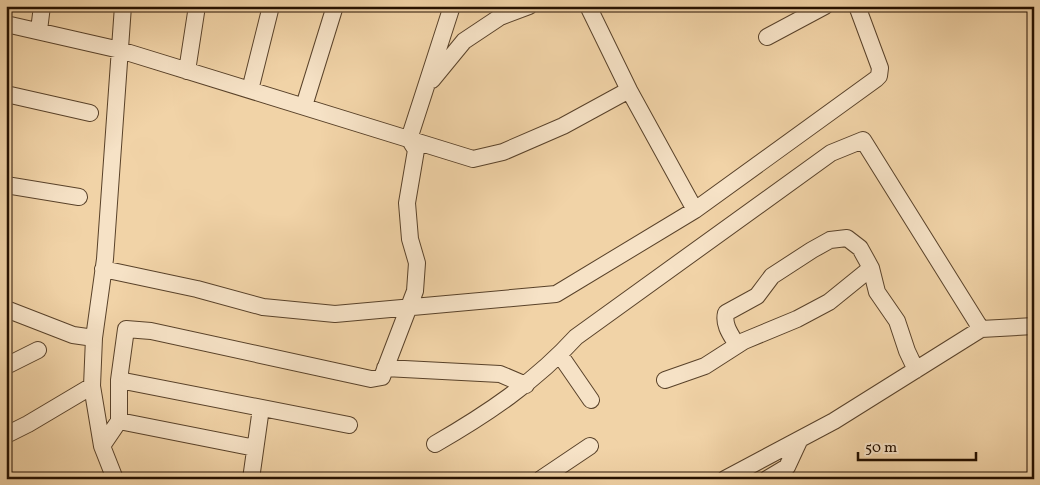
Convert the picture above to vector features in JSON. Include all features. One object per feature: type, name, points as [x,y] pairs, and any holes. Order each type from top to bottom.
[{"type":"street","points":[[39,30],[42,6]]},
{"type":"street","points":[[115,479],[102,446],[92,386],[94,338],[105,259],[123,6]]},
{"type":"street","points":[[187,71],[197,6]]},
{"type":"street","points":[[250,90],[271,6]]},
{"type":"street","points":[[304,106],[335,6]]},
{"type":"street","points":[[409,140],[452,6]]},
{"type":"street","points":[[426,88],[464,41],[500,17],[529,6]]},
{"type":"street","points":[[588,6],[629,90],[695,210]]},
{"type":"street","points":[[767,37],[826,6]]},
{"type":"street","points":[[103,269],[197,289],[263,307],[335,314],[556,294],[695,210],[879,76],[880,68],[857,6]]},
{"type":"street","points":[[6,24],[120,50],[473,159],[503,152],[563,126],[629,90]]},
{"type":"street","points":[[6,94],[90,113]]},
{"type":"street","points":[[102,446],[118,421],[119,380],[126,329],[151,331],[371,379],[382,377],[415,291],[417,263],[410,239],[407,203],[416,150],[409,140]]},
{"type":"street","points":[[435,444],[483,416],[526,385],[560,355],[576,337],[831,153],[864,140],[981,329]]},
{"type":"street","points":[[6,185],[79,197]]},
{"type":"street","points":[[737,345],[727,328],[726,313],[756,296],[767,280],[812,250],[830,240],[847,238],[860,248],[871,268],[877,292],[897,321],[907,351],[916,370]]},
{"type":"street","points":[[665,380],[705,366],[737,345],[797,319],[829,302],[871,268]]},
{"type":"street","points":[[6,309],[73,335],[94,338]]},
{"type":"street","points":[[725,479],[834,421],[981,329],[1034,326]]},
{"type":"street","points":[[6,366],[38,350]]},
{"type":"street","points":[[560,355],[591,400]]},
{"type":"street","points":[[385,368],[500,374],[526,385]]},
{"type":"street","points":[[119,380],[350,425]]},
{"type":"street","points":[[6,435],[92,386]]},
{"type":"street","points":[[252,479],[261,408]]},
{"type":"street","points":[[118,421],[255,448]]},
{"type":"street","points":[[767,479],[787,468],[800,439]]},
{"type":"street","points":[[541,479],[590,446]]}]
